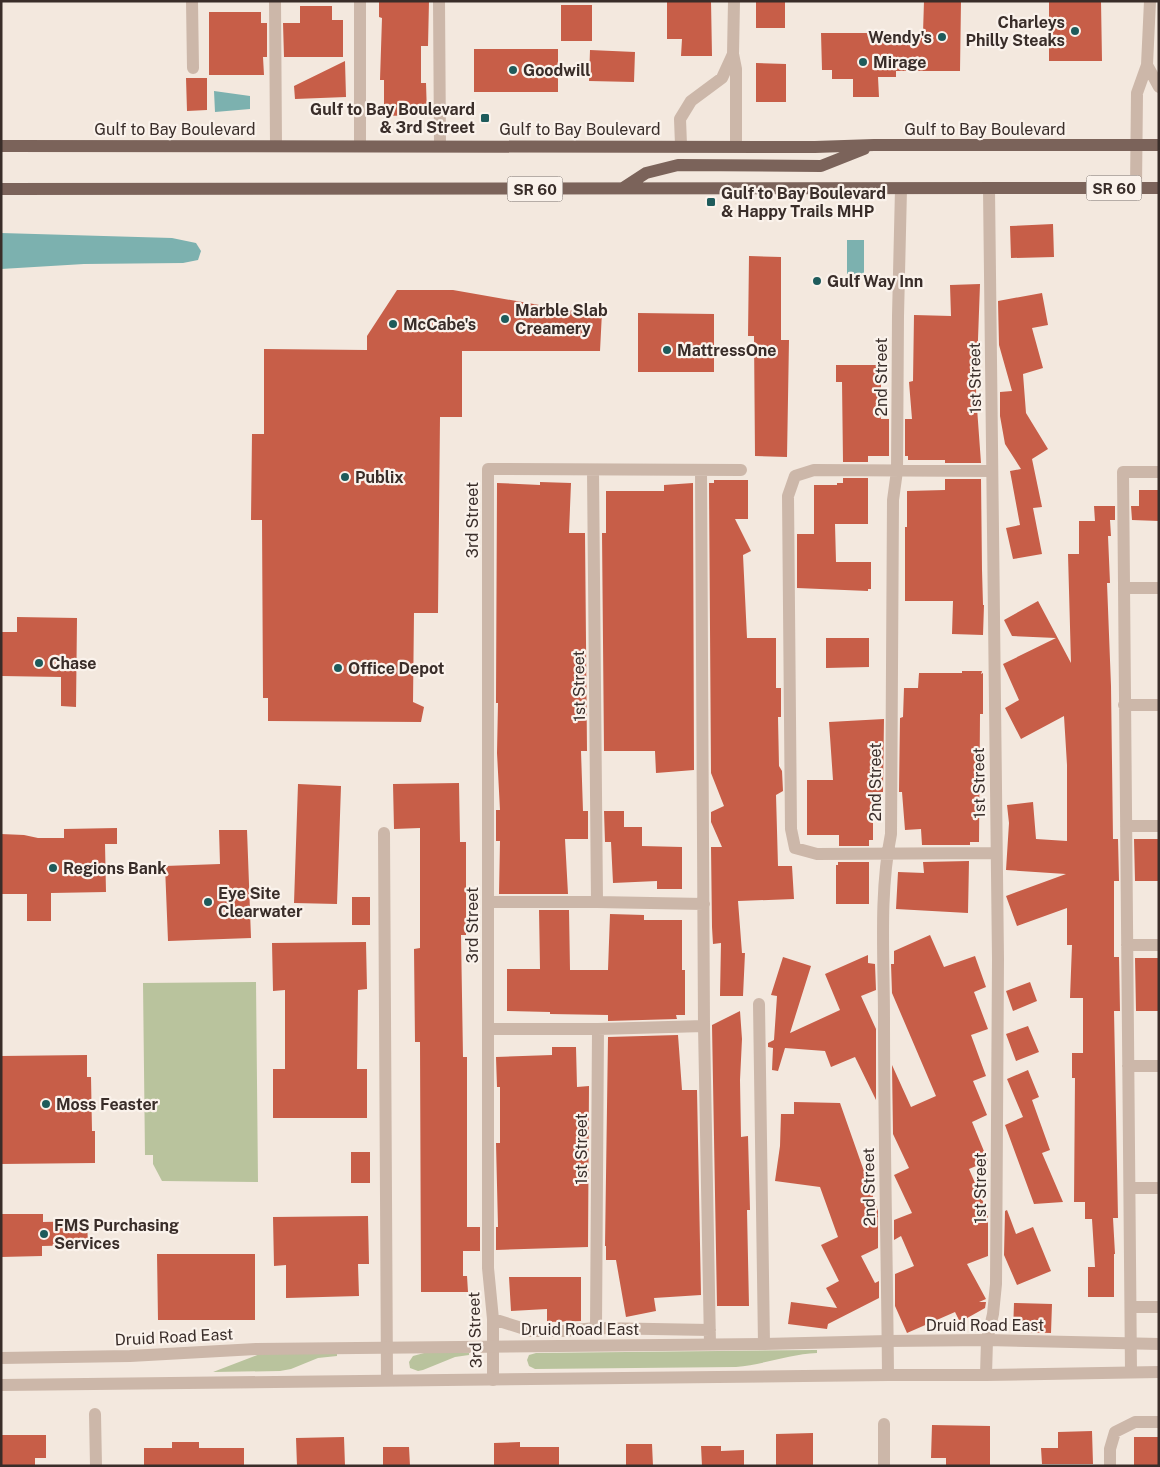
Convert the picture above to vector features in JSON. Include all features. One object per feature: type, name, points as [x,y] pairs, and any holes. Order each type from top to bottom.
[{"type":"main road","points":[[622,188],[646,173],[678,165],[821,166],[874,145]]},
{"type":"main road","name":"Gulf to Bay Boulevard","points":[[1,146],[1159,145]]},
{"type":"main road","name":"SR 60","points":[[1,189],[1159,188]]},
{"type":"street","points":[[192,1],[193,68]]},
{"type":"street","points":[[274,1],[276,145]]},
{"type":"street","points":[[360,1],[360,145]]},
{"type":"street","points":[[439,1],[440,145]]},
{"type":"street","points":[[734,1],[733,54],[736,70],[736,146]]},
{"type":"street","points":[[1136,188],[1137,93],[1147,65],[1150,1]]},
{"type":"street","points":[[681,145],[680,119],[692,102],[722,78],[733,54]]},
{"type":"street","points":[[1147,65],[1159,87]]},
{"type":"street","name":"2nd Street","points":[[888,1375],[884,1122],[884,901],[887,853],[891,834],[893,500],[897,471],[901,189]]},
{"type":"street","name":"1st Street","points":[[986,1376],[987,1340],[993,1314],[996,1284],[998,959],[995,853],[989,189]]},
{"type":"street","name":"3rd Street","points":[[493,1380],[493,1319],[488,1268],[488,469],[593,471]]},
{"type":"street","points":[[701,470],[704,1026],[710,1344]]},
{"type":"street","points":[[593,471],[741,470]]},
{"type":"street","points":[[992,471],[814,470],[794,476],[788,496],[788,506],[791,829],[795,848],[817,854],[995,853]]},
{"type":"street","name":"1st Street","points":[[593,471],[597,902]]},
{"type":"street","points":[[1131,1372],[1122,472],[1159,472]]},
{"type":"street","points":[[1124,588],[1159,588]]},
{"type":"street","points":[[1124,705],[1159,705]]},
{"type":"street","points":[[1126,826],[1159,826]]},
{"type":"street","points":[[384,833],[387,1380]]},
{"type":"street","points":[[488,902],[704,904]]},
{"type":"street","points":[[1127,945],[1159,945]]},
{"type":"street","points":[[759,1004],[764,1344]]},
{"type":"street","points":[[488,1029],[598,1029],[704,1026]]},
{"type":"street","name":"1st Street","points":[[596,1328],[598,1029]]},
{"type":"street","points":[[1128,1066],[1159,1066]]},
{"type":"street","points":[[1130,1188],[1159,1188]]},
{"type":"street","points":[[1131,1307],[1159,1307]]},
{"type":"street","points":[[493,1319],[531,1331],[564,1331],[596,1328],[710,1330]]},
{"type":"street","name":"Druid Road East","points":[[1,1358],[130,1356],[256,1349],[386,1347],[987,1340],[1159,1344]]},
{"type":"street","points":[[1,1385],[888,1375],[986,1376],[1159,1372]]},
{"type":"street","points":[[95,1414],[96,1466]]},
{"type":"street","points":[[1110,1466],[1110,1449],[1115,1432],[1135,1422],[1159,1422]]},
{"type":"street","points":[[884,1424],[884,1466]]},
{"type":"green space","points":[[256,982],[258,1182],[162,1181],[153,1164],[153,1155],[145,1155],[143,983]]},
{"type":"green space","points":[[817,1350],[817,1353],[796,1355],[736,1367],[535,1369],[529,1366],[527,1360],[529,1355],[536,1353]]},
{"type":"green space","points":[[337,1353],[337,1356],[318,1358],[291,1369],[280,1371],[213,1372],[260,1354]]},
{"type":"green space","points":[[424,1353],[469,1353],[469,1355],[455,1357],[423,1370],[418,1371],[410,1368],[409,1362],[413,1356]]},
{"type":"water","points":[[214,91],[250,96],[250,109],[215,112]]},
{"type":"water","points":[[1,233],[172,238],[196,243],[201,251],[198,260],[183,263],[84,264],[1,269]]},
{"type":"water","points":[[847,240],[864,240],[864,274],[847,274]]},
{"type":"building","points":[[379,1],[429,1],[428,46],[421,46],[421,83],[426,83],[427,115],[384,116],[384,80],[380,80],[382,18],[379,17]]},
{"type":"building","points":[[667,1],[711,1],[712,56],[681,56],[682,39],[667,39]]},
{"type":"building","points":[[756,1],[785,1],[785,28],[756,28]]},
{"type":"building","points":[[924,1],[961,1],[960,71],[896,71],[896,77],[878,77],[879,97],[853,97],[853,79],[832,79],[832,70],[822,70],[821,33],[923,33]]},
{"type":"building","name":"Charleys Philly Steaks","points":[[1049,1],[1101,1],[1102,61],[1049,61]]},
{"type":"building","points":[[561,5],[592,5],[592,41],[561,41]]},
{"type":"building","points":[[300,6],[332,6],[332,20],[343,20],[343,57],[284,57],[283,23],[300,23]]},
{"type":"building","points":[[209,12],[261,12],[261,23],[267,23],[267,57],[263,57],[264,75],[209,75]]},
{"type":"building","points":[[474,49],[558,49],[558,92],[474,92]]},
{"type":"building","points":[[590,50],[635,52],[634,82],[589,81]]},
{"type":"building","points":[[345,61],[346,97],[295,99],[294,86]]},
{"type":"building","points":[[756,63],[786,64],[786,102],[756,102]]},
{"type":"building","points":[[186,78],[207,78],[207,110],[187,111]]},
{"type":"building","points":[[1053,224],[1054,257],[1011,258],[1010,226]]},
{"type":"building","points":[[749,256],[781,257],[781,340],[789,340],[787,457],[755,456],[754,336],[748,336]]},
{"type":"building","points":[[980,284],[976,394],[981,463],[945,463],[945,460],[908,460],[908,456],[905,456],[905,419],[912,419],[909,382],[913,381],[914,315],[951,316],[950,285]]},
{"type":"building","name":"Publix","points":[[397,290],[453,290],[579,312],[602,312],[600,351],[462,351],[462,417],[440,417],[438,613],[414,613],[413,702],[424,707],[421,722],[268,721],[268,698],[263,698],[262,520],[251,520],[252,434],[264,434],[264,349],[367,350],[367,336]]},
{"type":"building","points":[[1042,293],[1048,325],[1032,328],[1043,368],[1023,374],[1026,413],[1048,449],[1032,459],[1042,507],[1033,508],[1042,554],[1013,559],[1006,528],[1020,525],[1010,471],[1021,469],[1005,444],[1000,416],[1000,392],[1012,391],[999,345],[998,301]]},
{"type":"building","points":[[638,313],[714,314],[714,372],[638,372]]},
{"type":"building","points":[[836,365],[881,365],[881,419],[889,419],[889,456],[868,456],[868,462],[843,462],[842,382],[836,382]]},
{"type":"building","points":[[843,478],[868,478],[868,524],[835,524],[836,562],[871,562],[871,589],[868,589],[868,591],[797,588],[797,534],[814,534],[814,485],[837,485],[837,483],[843,483]]},
{"type":"building","points":[[945,479],[981,479],[983,635],[952,634],[953,601],[905,601],[907,491],[945,490]]},
{"type":"building","points":[[714,480],[748,480],[748,519],[735,519],[751,551],[743,555],[747,638],[776,638],[776,688],[781,688],[781,717],[778,717],[779,766],[782,771],[783,791],[776,795],[778,866],[792,866],[794,899],[738,901],[742,953],[745,953],[743,996],[720,996],[721,943],[713,944],[712,927],[711,847],[722,847],[711,822],[711,812],[724,806],[711,773],[709,483],[714,483]]},
{"type":"building","points":[[540,482],[571,483],[569,533],[585,533],[587,751],[581,751],[583,811],[588,811],[588,839],[565,839],[568,894],[499,894],[500,841],[496,841],[496,810],[500,810],[497,753],[498,703],[496,703],[497,483],[540,485]]},
{"type":"building","points":[[693,483],[694,770],[656,773],[655,751],[604,751],[602,533],[606,533],[606,491],[664,491],[664,485]]},
{"type":"building","points":[[1139,490],[1159,490],[1159,521],[1132,520],[1131,506],[1139,506]]},
{"type":"building","points":[[1094,506],[1115,506],[1115,520],[1110,520],[1111,536],[1108,536],[1110,583],[1107,583],[1111,686],[1113,839],[1118,839],[1119,881],[1114,881],[1114,957],[1119,957],[1120,1011],[1114,1011],[1118,1218],[1113,1218],[1115,1254],[1114,1297],[1088,1297],[1088,1267],[1095,1267],[1092,1219],[1085,1219],[1085,1202],[1074,1202],[1075,1078],[1072,1078],[1072,1053],[1083,1053],[1083,998],[1070,998],[1072,945],[1067,945],[1067,908],[1017,926],[1006,896],[1066,874],[1006,870],[1009,823],[1007,805],[1033,802],[1036,839],[1067,841],[1067,765],[1064,716],[1021,739],[1005,708],[1019,700],[1003,664],[1056,638],[1012,636],[1004,620],[1038,601],[1071,663],[1068,554],[1079,554],[1079,521],[1095,521]]},
{"type":"building","name":"Chase","points":[[17,617],[77,618],[76,707],[61,706],[61,677],[2,676],[2,632],[17,632]]},
{"type":"building","points":[[826,638],[869,638],[869,667],[826,668]]},
{"type":"building","points":[[962,671],[982,671],[981,674],[983,673],[983,714],[980,714],[979,842],[970,842],[970,845],[922,845],[921,829],[905,830],[902,792],[899,792],[900,718],[903,717],[904,688],[918,688],[919,673],[962,673]]},
{"type":"building","points":[[884,719],[883,792],[873,792],[873,840],[869,840],[869,846],[839,846],[839,835],[807,835],[807,780],[833,780],[829,722]]},
{"type":"building","points":[[459,783],[460,842],[466,842],[466,935],[461,935],[463,1057],[467,1057],[467,1227],[480,1227],[480,1251],[463,1251],[463,1276],[467,1276],[468,1292],[421,1292],[420,1042],[415,1042],[414,949],[420,948],[420,828],[394,829],[393,784]]},
{"type":"building","points":[[298,784],[341,786],[337,904],[294,903]]},
{"type":"building","points":[[604,811],[624,811],[624,827],[642,827],[642,846],[682,847],[682,889],[657,889],[657,881],[613,883],[611,842],[605,842]]},
{"type":"building","name":"Regions Bank","points":[[117,828],[117,844],[105,844],[106,892],[51,893],[51,921],[27,921],[27,894],[1,894],[1,834],[38,838],[64,838],[64,829]]},
{"type":"building","name":"Eye Site Clearwater","points":[[219,830],[247,830],[251,938],[168,941],[165,866],[220,864]]},
{"type":"building","points":[[1134,839],[1159,839],[1159,881],[1135,881]]},
{"type":"building","points":[[969,861],[968,913],[896,909],[898,872],[924,873],[923,862]]},
{"type":"building","points":[[838,862],[869,862],[869,904],[836,904],[836,865],[838,865]]},
{"type":"building","points":[[352,897],[370,897],[370,925],[352,925]]},
{"type":"building","points":[[539,910],[569,910],[570,970],[608,970],[610,914],[644,915],[644,920],[682,920],[682,970],[685,970],[685,1015],[676,1015],[677,1019],[608,1021],[608,1015],[507,1011],[507,969],[540,969]]},
{"type":"building","points":[[930,935],[944,967],[975,956],[986,987],[974,992],[988,1029],[971,1035],[986,1076],[973,1081],[987,1115],[972,1122],[988,1161],[969,1169],[988,1213],[988,1256],[967,1264],[986,1299],[979,1302],[986,1302],[985,1308],[960,1322],[955,1312],[907,1333],[895,1306],[895,1274],[914,1266],[901,1236],[894,1240],[894,1220],[912,1213],[894,1175],[909,1168],[893,1134],[892,1065],[911,1107],[936,1096],[892,993],[891,964],[894,964],[894,951]]},
{"type":"building","points":[[366,942],[367,989],[358,990],[357,1069],[367,1069],[367,1118],[273,1118],[273,1069],[285,1069],[285,990],[273,991],[272,943]]},
{"type":"building","points":[[868,955],[868,963],[875,964],[876,990],[861,996],[876,1029],[876,1100],[855,1057],[831,1067],[825,1051],[785,1048],[778,1071],[772,1070],[773,1048],[768,1047],[768,1043],[774,1040],[777,996],[771,995],[783,957],[811,966],[790,1033],[840,1010],[825,974]]},
{"type":"building","points":[[1135,958],[1159,958],[1159,1011],[1136,1011]]},
{"type":"building","points":[[1030,982],[1037,1001],[1013,1011],[1006,991]]},
{"type":"building","points":[[740,1011],[742,1039],[740,1080],[741,1137],[748,1136],[750,1210],[747,1210],[749,1306],[717,1306],[712,1025]]},
{"type":"building","points":[[1028,1026],[1039,1052],[1016,1061],[1006,1034]]},
{"type":"building","points":[[678,1035],[682,1090],[697,1090],[701,1295],[654,1298],[656,1311],[626,1317],[616,1260],[606,1260],[605,1246],[608,1037]]},
{"type":"building","points":[[552,1047],[576,1047],[577,1087],[589,1086],[588,1247],[496,1250],[496,1227],[498,1227],[496,1143],[500,1143],[500,1087],[497,1087],[496,1057],[552,1055]]},
{"type":"building","name":"Moss Feaster","points":[[87,1055],[87,1077],[91,1077],[92,1131],[95,1131],[95,1163],[1,1164],[1,1056]]},
{"type":"building","points":[[1028,1070],[1039,1097],[1032,1100],[1050,1150],[1042,1153],[1063,1202],[1034,1204],[1005,1125],[1023,1117],[1007,1079]]},
{"type":"building","points":[[794,1102],[840,1103],[878,1211],[878,1248],[861,1256],[875,1283],[879,1281],[879,1298],[828,1324],[827,1329],[788,1324],[791,1302],[837,1308],[826,1288],[839,1281],[821,1245],[838,1237],[820,1187],[775,1181],[780,1146],[781,1114],[794,1114]]},
{"type":"building","points":[[351,1152],[370,1152],[370,1183],[351,1183]]},
{"type":"building","points":[[1007,1210],[1016,1234],[1033,1227],[1051,1271],[1017,1285],[1004,1255],[1005,1211]]},
{"type":"building","name":"FMS Purchasing Services","points":[[1,1214],[43,1214],[43,1222],[87,1221],[88,1245],[42,1246],[42,1256],[1,1257]]},
{"type":"building","points":[[368,1216],[369,1264],[358,1264],[359,1296],[286,1298],[286,1265],[274,1266],[273,1217]]},
{"type":"building","points":[[157,1254],[255,1254],[255,1320],[158,1320]]},
{"type":"building","points":[[509,1277],[581,1277],[581,1321],[547,1322],[547,1309],[511,1311]]},
{"type":"building","points":[[1014,1303],[1052,1304],[1051,1333],[1013,1332]]},
{"type":"building","points":[[932,1425],[990,1426],[990,1466],[946,1466],[946,1458],[931,1458]]},
{"type":"building","points":[[1092,1431],[1093,1464],[1042,1464],[1041,1448],[1058,1448],[1058,1432]]},
{"type":"building","points":[[813,1433],[813,1466],[776,1466],[776,1434]]},
{"type":"building","points":[[1,1435],[46,1435],[46,1458],[35,1458],[35,1466],[1,1466]]},
{"type":"building","points":[[344,1437],[345,1466],[297,1466],[296,1438]]},
{"type":"building","points":[[1134,1437],[1159,1437],[1159,1466],[1134,1466]]},
{"type":"building","points":[[172,1442],[199,1442],[199,1448],[244,1448],[244,1466],[144,1466],[144,1448],[172,1448]]},
{"type":"building","points":[[520,1442],[520,1447],[559,1447],[559,1466],[494,1466],[494,1443]]},
{"type":"building","points":[[626,1444],[652,1444],[653,1466],[626,1466]]},
{"type":"building","points":[[701,1446],[721,1446],[721,1451],[744,1450],[744,1466],[702,1466]]},
{"type":"building","points":[[383,1447],[409,1447],[410,1466],[383,1466]]},
{"type":"place","name":"Charleys Philly Steaks","points":[[1075,31]]},
{"type":"place","name":"Wendy's","points":[[942,37]]},
{"type":"place","name":"Mirage","points":[[863,62]]},
{"type":"place","name":"Goodwill","points":[[513,70]]},
{"type":"place","name":"Gulf to Bay Boulevard & 3rd Street","points":[[485,118]]},
{"type":"place","name":"Gulf to Bay Boulevard & Happy Trails MHP","points":[[711,202]]},
{"type":"place","name":"Gulf Way Inn","points":[[817,281]]},
{"type":"place","name":"Marble Slab Creamery","points":[[505,319]]},
{"type":"place","name":"McCabe's","points":[[393,324]]},
{"type":"place","name":"MattressOne","points":[[667,350]]},
{"type":"place","name":"Publix","points":[[345,477]]},
{"type":"place","name":"Chase","points":[[39,663]]},
{"type":"place","name":"Office Depot","points":[[338,668]]},
{"type":"place","name":"Regions Bank","points":[[53,868]]},
{"type":"place","name":"Eye Site Clearwater","points":[[208,902]]},
{"type":"place","name":"Moss Feaster","points":[[46,1104]]},
{"type":"place","name":"FMS Purchasing Services","points":[[44,1234]]}]
